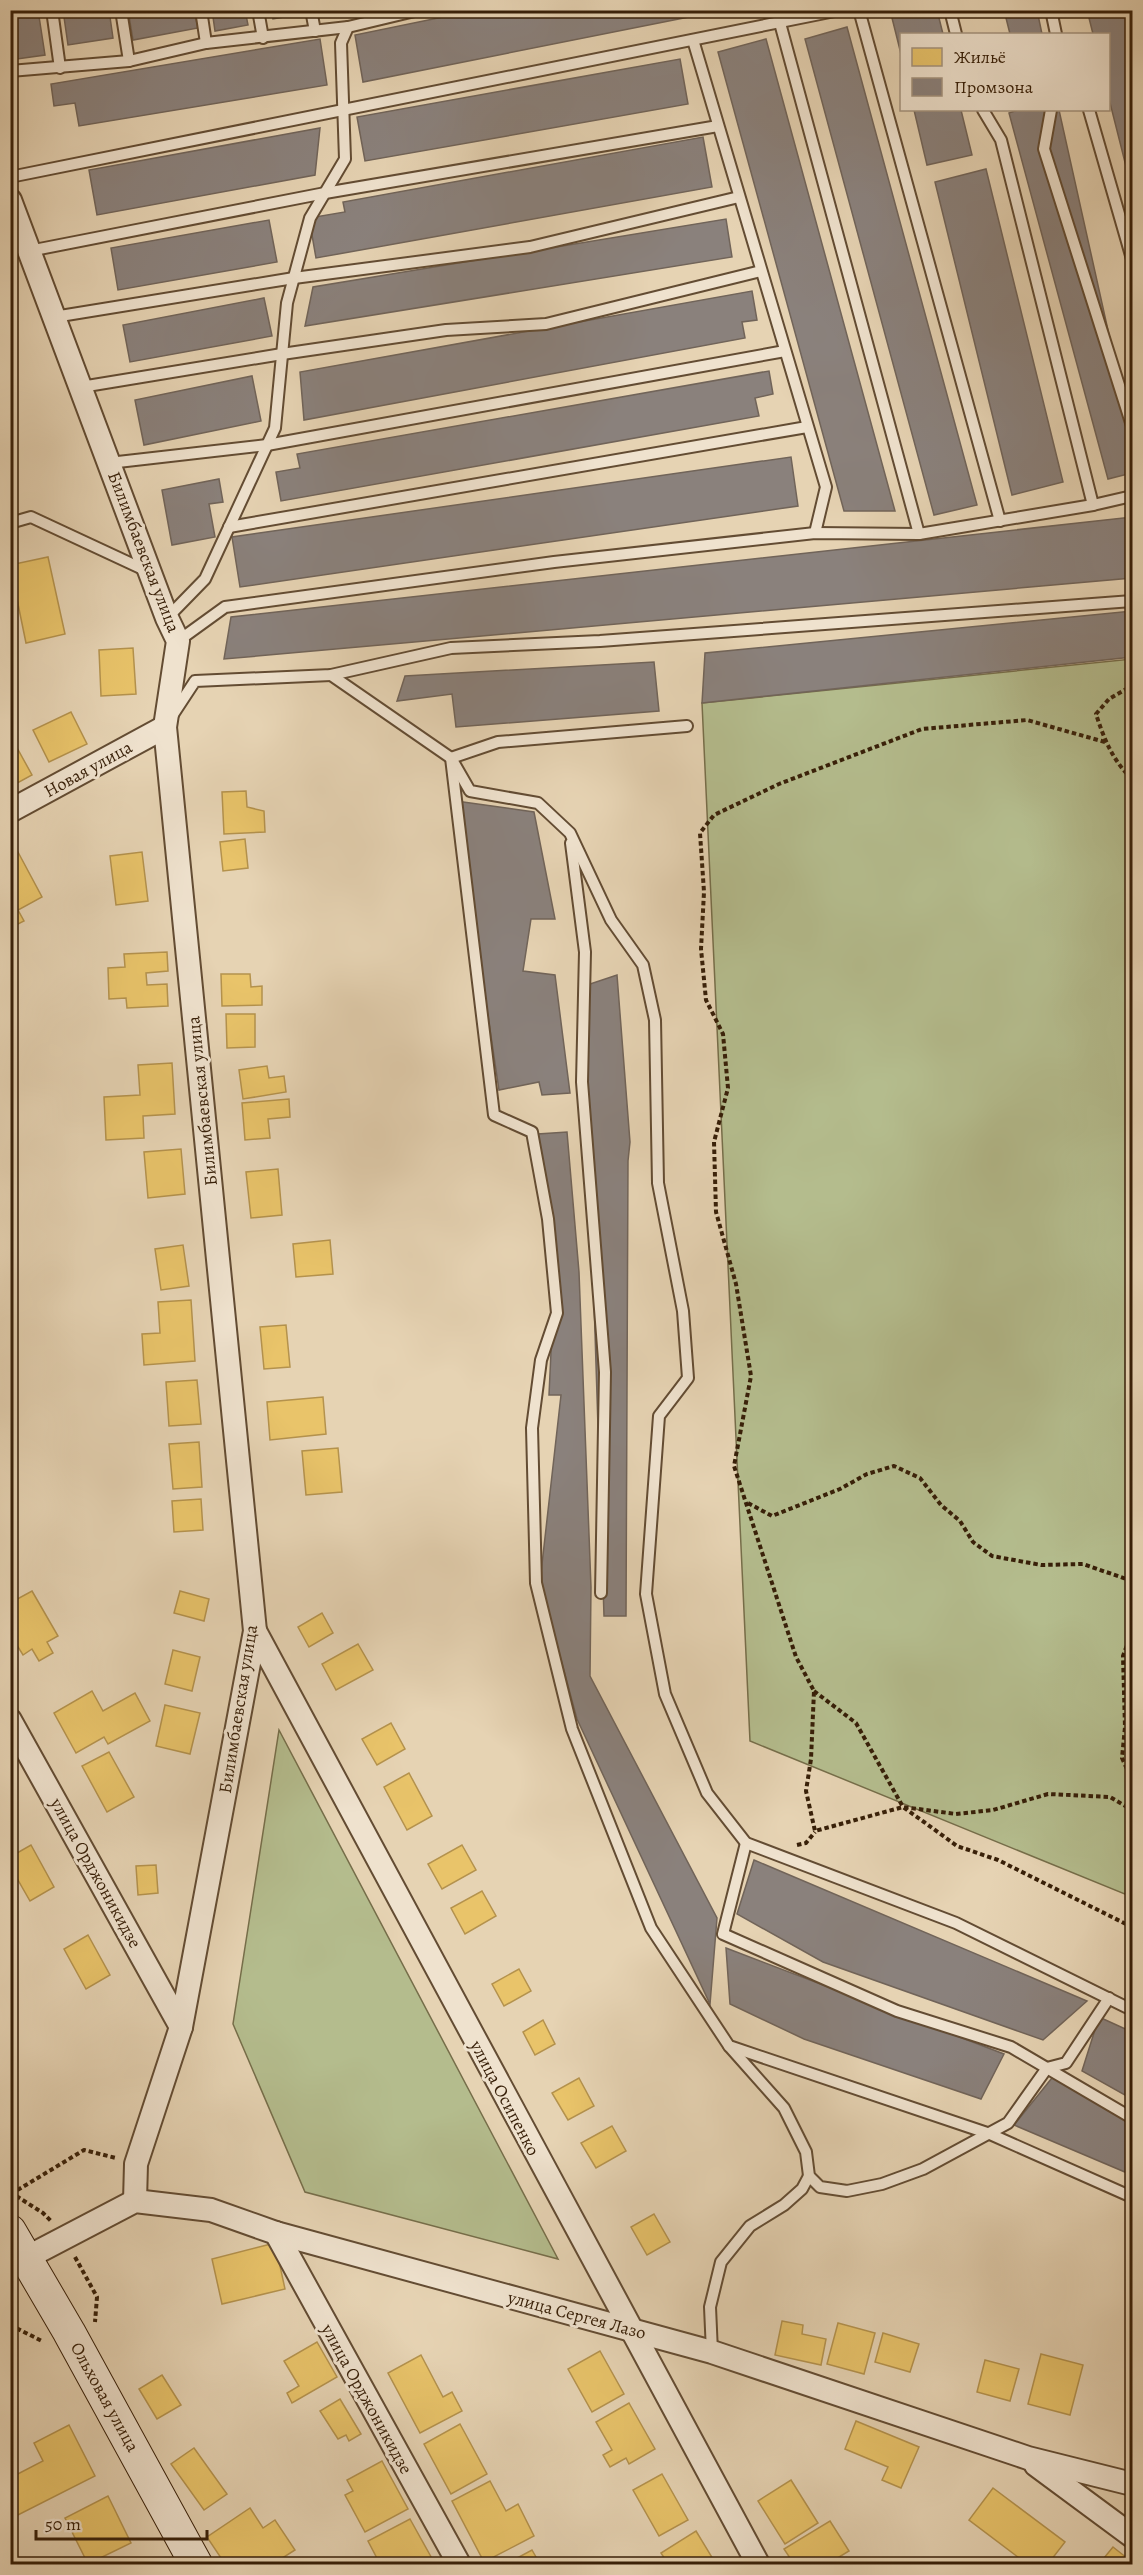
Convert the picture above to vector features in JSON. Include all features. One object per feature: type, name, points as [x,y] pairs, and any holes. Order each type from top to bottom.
[{"type":"main road","name":"Ольховая улица","points":[[10,2231],[18,2262],[121,2424],[196,2565]]},
{"type":"street","name":"Билимбаевская улица","points":[[10,200],[167,618],[178,641],[165,727],[255,1631],[181,2027],[136,2164],[135,2201]]},
{"type":"street","name":"Новая улица","points":[[10,811],[165,727]]},
{"type":"street","name":"улица Осипенко","points":[[255,1631],[758,2565]]},
{"type":"street","name":"улица Орджоникидзе","points":[[10,1720],[181,2027]]},
{"type":"street","name":"улица Сергея Лазо","points":[[135,2201],[211,2210],[276,2233],[712,2352],[1028,2458],[1132,2484]]},
{"type":"street","points":[[18,2262],[135,2201]]},
{"type":"street","name":"улица Орджоникидзе","points":[[276,2233],[459,2565]]},
{"type":"street","points":[[1028,2458],[1132,2536]]},
{"type":"lane","points":[[52,10],[60,68]]},
{"type":"lane","points":[[121,10],[129,60]]},
{"type":"lane","points":[[201,10],[206,43]]},
{"type":"lane","points":[[258,10],[263,38]]},
{"type":"lane","points":[[311,10],[315,32]]},
{"type":"lane","points":[[361,23],[363,10]]},
{"type":"lane","points":[[10,71],[129,60],[206,43],[348,27],[419,10]]},
{"type":"lane","points":[[10,177],[840,10]]},
{"type":"lane","points":[[859,10],[1000,520]]},
{"type":"lane","points":[[950,10],[956,33]]},
{"type":"lane","points":[[1051,10],[1056,33]]},
{"type":"lane","points":[[780,23],[919,534]]},
{"type":"lane","points":[[167,618],[205,579],[275,428],[287,303],[310,218],[345,159],[341,43],[348,27]]},
{"type":"lane","points":[[693,40],[826,487],[815,533]]},
{"type":"lane","points":[[984,111],[1000,140],[1093,505]]},
{"type":"lane","points":[[1051,111],[1044,149],[1132,426]]},
{"type":"lane","points":[[1089,111],[1132,259]]},
{"type":"lane","points":[[29,251],[325,193],[718,126]]},
{"type":"lane","points":[[54,317],[294,278],[530,247],[739,197]]},
{"type":"lane","points":[[81,387],[446,330],[546,324],[761,271]]},
{"type":"lane","points":[[109,464],[267,445],[785,351]]},
{"type":"lane","points":[[229,528],[807,427]]},
{"type":"lane","points":[[178,641],[225,607],[554,562],[815,533],[919,534],[1093,505],[1132,496]]},
{"type":"lane","points":[[10,523],[32,517],[150,572]]},
{"type":"lane","points":[[165,727],[195,681],[332,675],[451,648],[600,641],[1132,601]]},
{"type":"lane","points":[[332,675],[369,704],[451,758],[470,791],[538,803],[570,833],[611,920],[643,965],[655,1020],[658,1183],[683,1311],[688,1378],[659,1416],[646,1594],[665,1694],[707,1793],[746,1842],[956,1923],[1132,2010]]},
{"type":"lane","points":[[451,758],[498,742],[687,726]]},
{"type":"lane","points":[[451,758],[494,1116],[531,1132],[548,1219],[556,1313],[541,1360],[532,1428],[536,1583],[572,1729],[651,1928],[729,2046],[784,2108],[806,2152],[809,2176],[802,2189],[784,2205],[750,2226],[721,2262],[710,2307],[712,2352]]},
{"type":"lane","points":[[570,833],[585,952],[582,1082],[605,1372],[601,1593]]},
{"type":"lane","points":[[746,1842],[723,1934],[897,2011],[1011,2047],[1132,2118]]},
{"type":"lane","points":[[809,2176],[820,2187],[847,2191],[882,2184],[923,2169],[990,2134],[1008,2123],[1047,2068],[1066,2064],[1109,1998]]},
{"type":"lane","points":[[729,2046],[990,2134],[1132,2198]]},
{"type":"path","points":[[1128,688],[1109,699],[1096,714],[1105,742],[1123,770],[1132,779]]},
{"type":"path","points":[[1105,742],[1028,720],[922,729],[779,784],[714,815],[700,833],[704,892],[702,959],[706,1000],[723,1034],[728,1088],[714,1142],[716,1212],[736,1284],[751,1376],[734,1466],[796,1657],[814,1691],[856,1723],[903,1807],[957,1846],[998,1860],[1132,1927]]},
{"type":"path","points":[[747,1503],[772,1516],[840,1489],[867,1474],[894,1466],[920,1478],[934,1498],[960,1521],[973,1542],[992,1556],[1041,1565],[1083,1564],[1132,1581]]},
{"type":"path","points":[[1132,1632],[1123,1656],[1125,1727],[1122,1758],[1132,1780]]},
{"type":"path","points":[[814,1691],[812,1759],[806,1791],[815,1832],[903,1807],[956,1814],[993,1810],[1048,1794],[1110,1797],[1132,1809]]},
{"type":"path","points":[[10,2194],[84,2150],[136,2164]]},
{"type":"green space","points":[[1132,659],[1132,1897],[750,1741],[702,703]]},
{"type":"green space","points":[[279,1730],[558,2259],[305,2192],[233,2024]]},
{"type":"building: Жильё","points":[[48,557],[65,634],[26,643],[10,565]]},
{"type":"building: Жильё","points":[[133,648],[136,694],[101,696],[99,650]]},
{"type":"building: Жильё","points":[[71,712],[87,744],[49,762],[33,730]]},
{"type":"building: Жильё","points":[[10,735],[32,775],[10,787]]},
{"type":"building: Жильё","points":[[246,791],[247,807],[264,811],[265,832],[224,834],[222,792]]},
{"type":"building: Жильё","points":[[11,839],[42,897],[18,910],[24,921],[12,927],[10,924]]},
{"type":"building: Жильё","points":[[245,839],[248,868],[223,871],[220,842]]},
{"type":"building: Жильё","points":[[142,852],[148,901],[116,905],[110,856]]},
{"type":"building: Жильё","points":[[167,952],[168,971],[146,973],[147,985],[167,984],[168,1006],[127,1008],[126,998],[109,999],[108,968],[125,967],[124,954]]},
{"type":"building: Жильё","points":[[221,974],[250,974],[251,987],[262,986],[262,1005],[222,1006]]},
{"type":"building: Жильё","points":[[226,1014],[255,1014],[255,1047],[227,1048]]},
{"type":"building: Жильё","points":[[172,1063],[175,1114],[143,1116],[144,1138],[106,1140],[104,1097],[140,1095],[138,1065]]},
{"type":"building: Жильё","points":[[267,1066],[269,1078],[284,1076],[286,1092],[243,1099],[239,1070]]},
{"type":"building: Жильё","points":[[289,1099],[290,1117],[268,1119],[270,1138],[245,1140],[242,1103]]},
{"type":"building: Жильё","points":[[181,1149],[185,1194],[148,1198],[144,1152]]},
{"type":"building: Жильё","points":[[278,1169],[282,1215],[251,1218],[246,1172]]},
{"type":"building: Жильё","points":[[330,1240],[333,1274],[296,1277],[293,1244]]},
{"type":"building: Жильё","points":[[183,1245],[189,1286],[161,1290],[155,1249]]},
{"type":"building: Жильё","points":[[191,1300],[195,1361],[144,1365],[142,1334],[160,1333],[158,1302]]},
{"type":"building: Жильё","points":[[286,1325],[290,1367],[264,1369],[260,1327]]},
{"type":"building: Жильё","points":[[197,1380],[201,1424],[169,1426],[166,1382]]},
{"type":"building: Жильё","points":[[323,1397],[326,1434],[270,1440],[267,1402]]},
{"type":"building: Жильё","points":[[199,1442],[202,1487],[173,1489],[169,1444]]},
{"type":"building: Жильё","points":[[338,1448],[342,1492],[306,1495],[302,1451]]},
{"type":"building: Жильё","points":[[201,1499],[203,1530],[174,1532],[172,1501]]},
{"type":"building: Жильё","points":[[32,1591],[58,1636],[47,1642],[53,1653],[39,1661],[32,1649],[23,1655],[10,1634],[10,1603]]},
{"type":"building: Жильё","points":[[180,1591],[209,1599],[204,1621],[174,1613]]},
{"type":"building: Жильё","points":[[322,1613],[333,1633],[309,1647],[298,1627]]},
{"type":"building: Жильё","points":[[358,1644],[373,1670],[336,1690],[322,1664]]},
{"type":"building: Жильё","points":[[173,1650],[200,1657],[192,1691],[165,1684]]},
{"type":"building: Жильё","points":[[92,1691],[103,1711],[135,1693],[150,1721],[108,1744],[104,1737],[76,1753],[54,1713]]},
{"type":"building: Жильё","points":[[165,1705],[200,1713],[190,1754],[156,1746]]},
{"type":"building: Жильё","points":[[391,1723],[405,1749],[377,1765],[362,1739]]},
{"type":"building: Жильё","points":[[109,1752],[134,1797],[107,1812],[82,1766]]},
{"type":"building: Жильё","points":[[409,1773],[432,1816],[407,1830],[384,1787]]},
{"type":"building: Жильё","points":[[31,1845],[54,1887],[30,1901],[10,1866],[10,1857]]},
{"type":"building: Жильё","points":[[462,1845],[476,1870],[442,1889],[428,1864]]},
{"type":"building: Жильё","points":[[156,1865],[158,1893],[138,1895],[136,1866]]},
{"type":"building: Жильё","points":[[482,1891],[496,1916],[465,1934],[451,1908]]},
{"type":"building: Жильё","points":[[88,1935],[110,1975],[86,1989],[64,1949]]},
{"type":"building: Жильё","points":[[519,1969],[531,1991],[504,2006],[492,1984]]},
{"type":"building: Жильё","points":[[543,2020],[555,2044],[535,2055],[523,2032]]},
{"type":"building: Жильё","points":[[579,2078],[594,2106],[568,2120],[552,2093]]},
{"type":"building: Жильё","points":[[612,2126],[626,2151],[596,2168],[581,2143]]},
{"type":"building: Жильё","points":[[654,2214],[670,2242],[647,2255],[631,2227]]},
{"type":"building: Жильё","points":[[275,2243],[285,2289],[222,2304],[212,2259]]},
{"type":"building: Жильё","points":[[782,2321],[803,2325],[802,2334],[826,2339],[821,2365],[775,2355]]},
{"type":"building: Жильё","points":[[838,2323],[875,2333],[864,2374],[827,2364]]},
{"type":"building: Жильё","points":[[883,2333],[919,2344],[910,2372],[875,2362]]},
{"type":"building: Жильё","points":[[317,2342],[337,2377],[292,2403],[287,2393],[299,2386],[284,2361]]},
{"type":"building: Жильё","points":[[600,2351],[624,2394],[592,2412],[568,2369]]},
{"type":"building: Жильё","points":[[1041,2354],[1083,2365],[1070,2415],[1028,2404]]},
{"type":"building: Жильё","points":[[421,2355],[443,2397],[452,2392],[462,2411],[420,2433],[388,2373]]},
{"type":"building: Жильё","points":[[985,2360],[1019,2369],[1010,2401],[977,2392]]},
{"type":"building: Жильё","points":[[162,2375],[181,2405],[157,2419],[139,2389]]},
{"type":"building: Жильё","points":[[340,2399],[361,2434],[349,2441],[346,2435],[338,2439],[320,2411]]},
{"type":"building: Жильё","points":[[629,2403],[655,2449],[629,2464],[626,2458],[610,2467],[603,2455],[612,2450],[596,2422]]},
{"type":"building: Жильё","points":[[856,2421],[919,2447],[901,2488],[882,2480],[888,2467],[845,2449]]},
{"type":"building: Жильё","points":[[460,2424],[487,2474],[451,2494],[424,2444]]},
{"type":"building: Жильё","points":[[69,2425],[95,2476],[10,2519],[10,2478],[43,2461],[34,2443]]},
{"type":"building: Жильё","points":[[194,2448],[227,2494],[204,2510],[171,2464]]},
{"type":"building: Жильё","points":[[382,2461],[408,2509],[365,2532],[345,2495],[353,2491],[347,2480]]},
{"type":"building: Жильё","points":[[662,2474],[688,2520],[659,2536],[633,2490]]},
{"type":"building: Жильё","points":[[791,2480],[818,2523],[785,2544],[758,2501]]},
{"type":"building: Жильё","points":[[490,2481],[506,2511],[518,2504],[534,2536],[484,2562],[452,2501]]},
{"type":"building: Жильё","points":[[993,2488],[1065,2542],[1048,2564],[1027,2564],[969,2520]]},
{"type":"building: Жильё","points":[[108,2496],[131,2543],[88,2564],[65,2518]]},
{"type":"building: Жильё","points":[[250,2508],[263,2528],[275,2520],[295,2550],[273,2564],[225,2564],[207,2537]]},
{"type":"building: Жильё","points":[[410,2519],[435,2564],[380,2564],[368,2541]]},
{"type":"building: Жильё","points":[[830,2521],[849,2551],[834,2560],[836,2564],[794,2564],[784,2549]]},
{"type":"building: Жильё","points":[[696,2531],[716,2564],[668,2564],[661,2553]]},
{"type":"building: Жильё","points":[[1113,2547],[1132,2562],[1132,2564],[1099,2564]]},
{"type":"building: Жильё","points":[[532,2550],[540,2564],[506,2564]]},
{"type":"building: Промзона","points":[[10,10],[38,10],[45,55],[10,60]]},
{"type":"building: Промзона","points":[[63,10],[109,10],[113,38],[68,45]]},
{"type":"building: Промзона","points":[[128,10],[194,10],[198,28],[133,40]]},
{"type":"building: Промзона","points":[[212,10],[245,10],[248,25],[215,31]]},
{"type":"building: Промзона","points":[[272,10],[301,10],[302,14],[273,19]]},
{"type":"building: Промзона","points":[[477,10],[724,10],[363,82],[355,35]]},
{"type":"building: Промзона","points":[[890,10],[937,10],[943,33],[900,33],[900,50]]},
{"type":"building: Промзона","points":[[1004,10],[1037,10],[1042,33],[1010,33]]},
{"type":"building: Промзона","points":[[1087,10],[1132,10],[1132,190],[1110,103],[1110,33],[1093,33]]},
{"type":"building: Промзона","points":[[847,27],[977,505],[934,515],[805,39]]},
{"type":"building: Промзона","points":[[320,39],[327,85],[79,126],[75,103],[54,106],[51,84]]},
{"type":"building: Промзона","points":[[766,39],[895,511],[844,511],[718,52]]},
{"type":"building: Промзона","points":[[680,59],[688,104],[365,161],[357,117]]},
{"type":"building: Промзона","points":[[914,111],[961,111],[972,155],[927,165]]},
{"type":"building: Промзона","points":[[1059,111],[1132,438],[1132,473],[1108,479],[1009,113]]},
{"type":"building: Промзона","points":[[320,128],[315,175],[97,215],[89,170]]},
{"type":"building: Промзона","points":[[703,137],[712,187],[316,258],[309,218],[345,212],[343,202]]},
{"type":"building: Промзона","points":[[986,169],[1063,482],[1012,495],[935,182]]},
{"type":"building: Промзона","points":[[726,219],[732,257],[305,326],[313,287]]},
{"type":"building: Промзона","points":[[269,220],[277,262],[118,290],[111,248]]},
{"type":"building: Промзона","points":[[752,291],[757,320],[742,322],[745,338],[304,420],[300,372]]},
{"type":"building: Промзона","points":[[264,298],[272,336],[130,362],[123,325]]},
{"type":"building: Промзона","points":[[769,371],[773,394],[755,398],[759,416],[281,501],[276,472],[300,468],[297,454]]},
{"type":"building: Промзона","points":[[252,376],[261,421],[144,445],[135,400]]},
{"type":"building: Промзона","points":[[791,457],[798,506],[240,587],[232,537]]},
{"type":"building: Промзона","points":[[219,479],[223,502],[209,504],[215,537],[172,545],[162,490]]},
{"type":"building: Промзона","points":[[1132,517],[1132,578],[224,659],[231,617]]},
{"type":"building: Промзона","points":[[1132,611],[1132,657],[702,703],[705,653]]},
{"type":"building: Промзона","points":[[654,662],[659,711],[456,727],[452,694],[397,701],[405,676]]},
{"type":"building: Промзона","points":[[456,801],[534,812],[555,919],[531,919],[523,971],[555,975],[570,1093],[542,1095],[539,1082],[499,1090]]},
{"type":"building: Промзона","points":[[617,975],[630,1142],[628,1161],[626,1616],[604,1616],[584,986]]},
{"type":"building: Промзона","points":[[567,1132],[579,1272],[591,1587],[590,1676],[717,1918],[710,2004],[577,1719],[540,1582],[561,1395],[549,1395],[554,1288],[538,1134]]},
{"type":"building: Промзона","points":[[754,1860],[1087,2001],[1043,2040],[823,1962],[737,1914]]},
{"type":"building: Промзона","points":[[726,1948],[1004,2054],[981,2099],[804,2039],[730,2004]]},
{"type":"building: Промзона","points":[[1099,2017],[1132,2032],[1132,2099],[1082,2071]]},
{"type":"building: Промзона","points":[[1056,2073],[1132,2112],[1132,2175],[1014,2125]]}]
